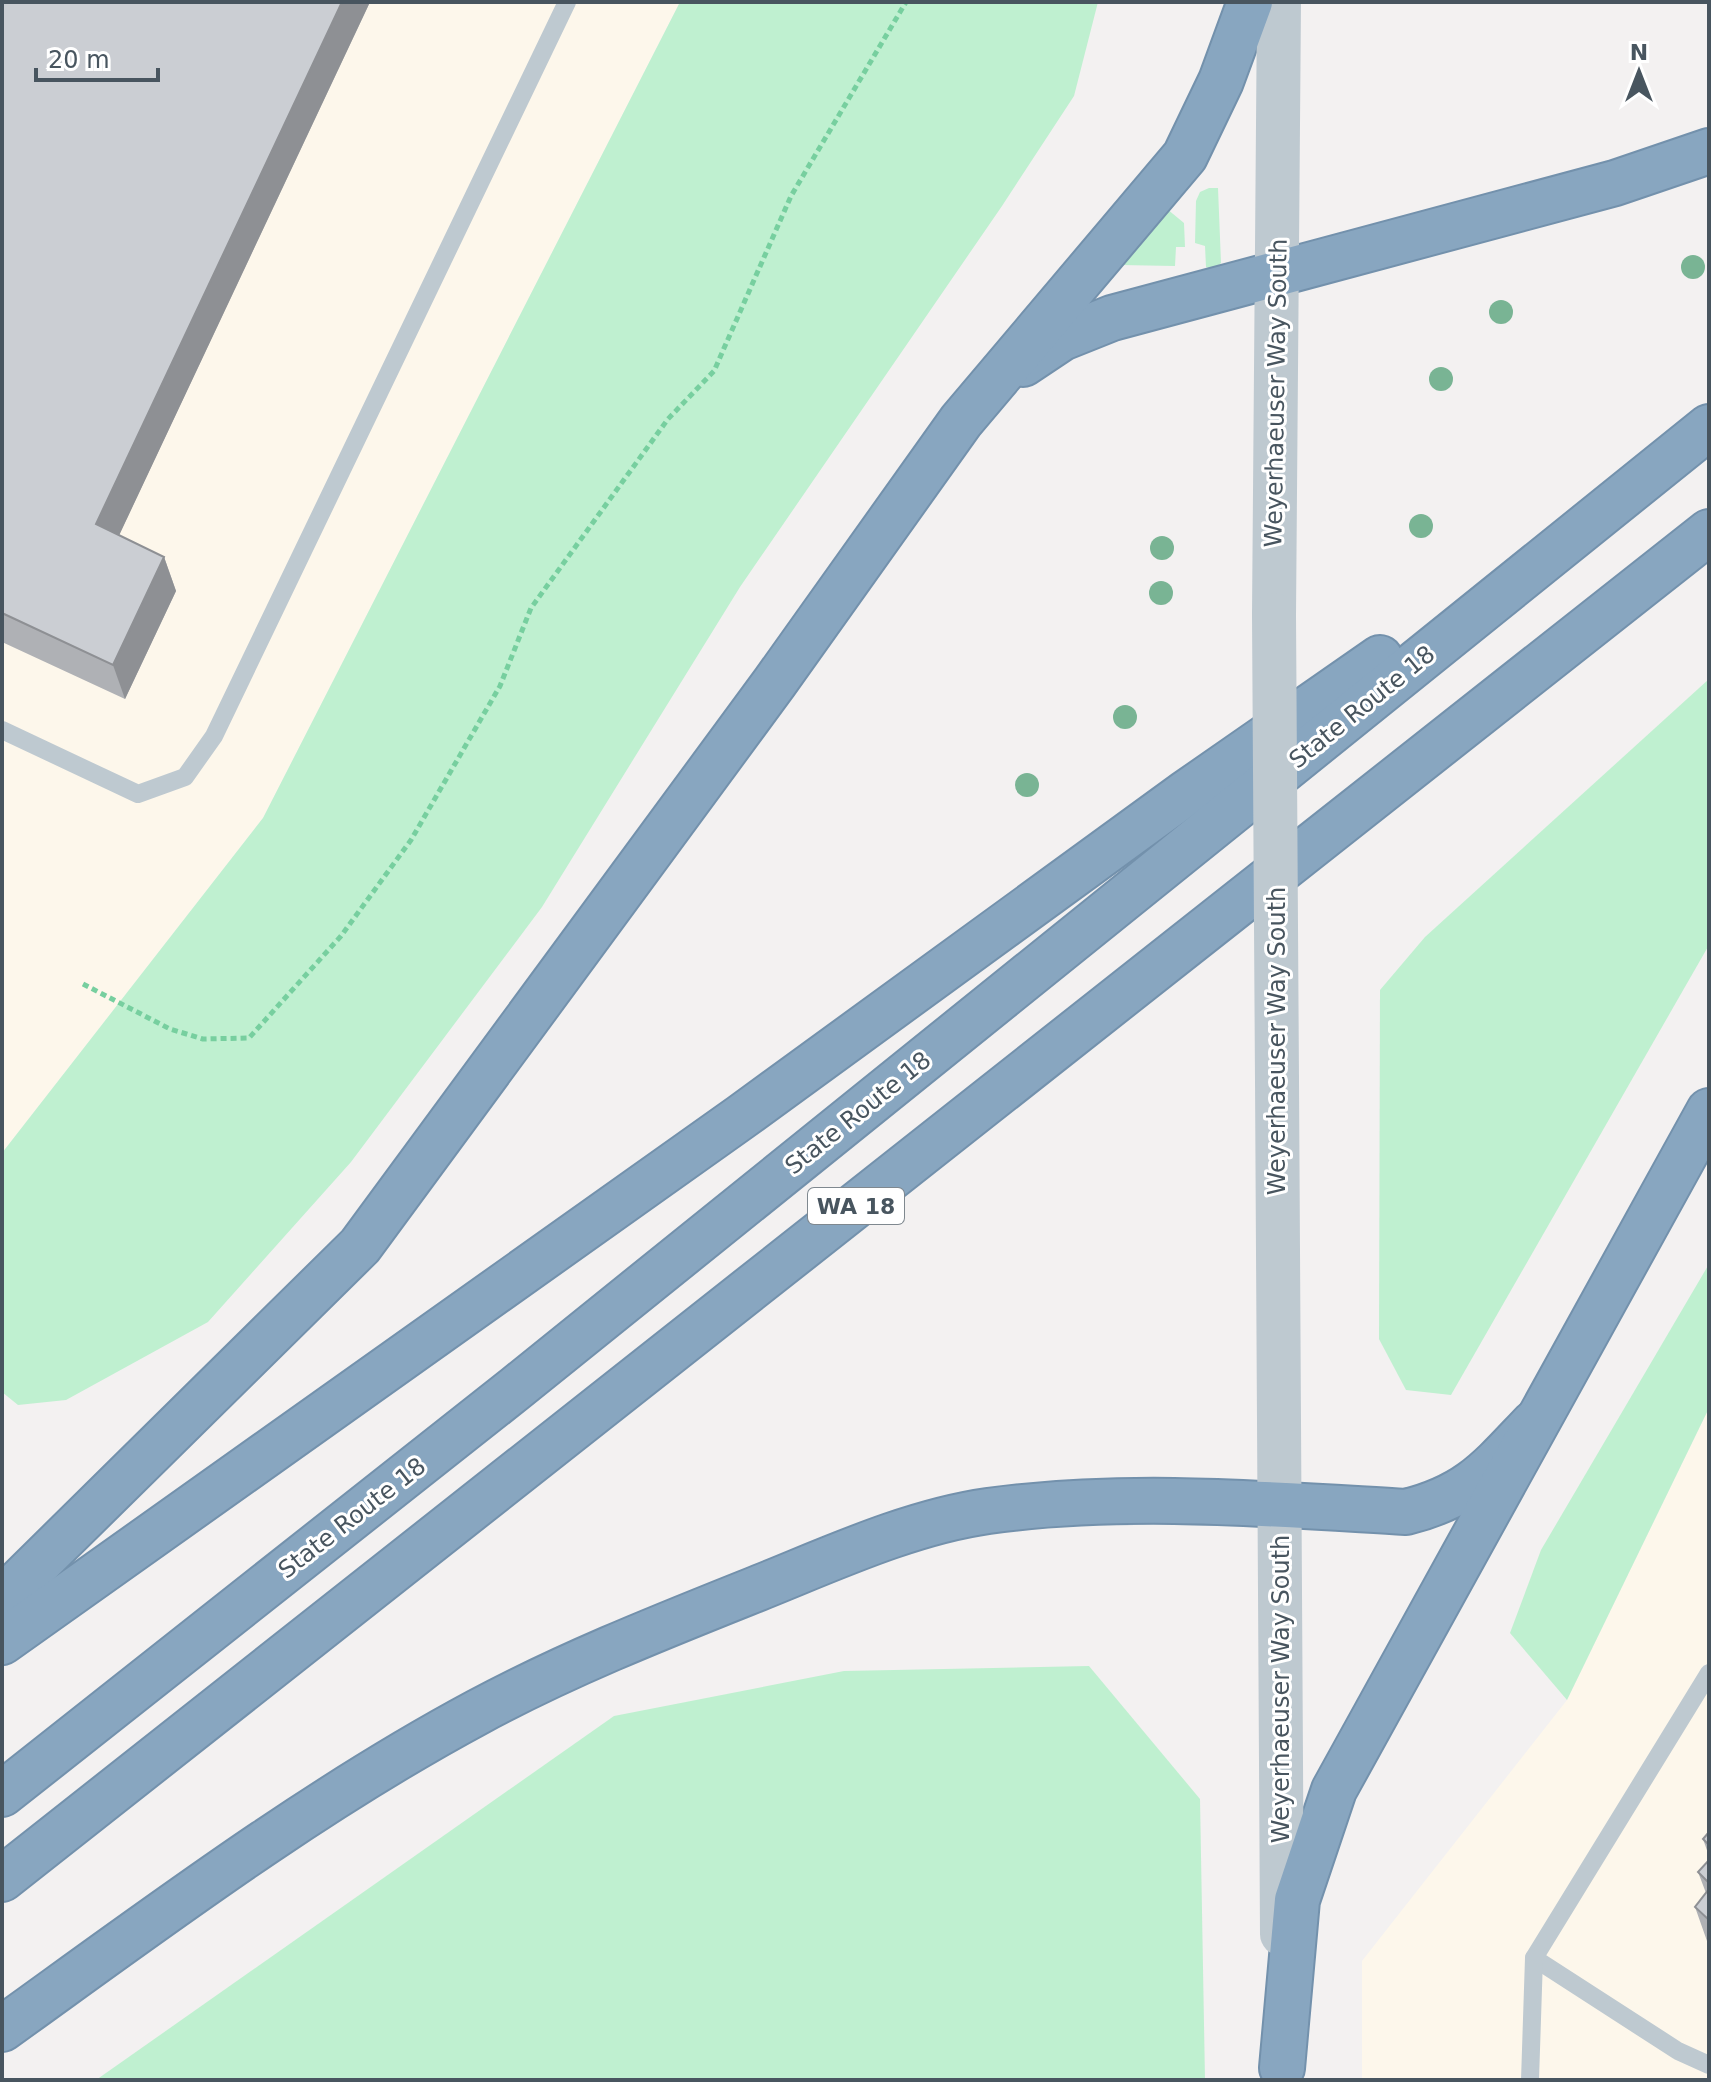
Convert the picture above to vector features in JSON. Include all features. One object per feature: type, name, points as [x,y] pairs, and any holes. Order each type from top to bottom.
[{"type":"highway","points":[[2,1599],[360,1246],[775,682],[961,421],[1185,156],[1221,81],[1250,2]]},
{"type":"highway","points":[[961,421],[1028,359],[1062,338],[1124,314],[1615,183],[1709,151]]},
{"type":"highway","points":[[2,1642],[741,1117],[1186,793],[1696,437]]},
{"type":"highway","name":"State Route 18","points":[[2,1794],[516,1388],[1696,437]]},
{"type":"highway","name":"WA 18","points":[[2,1879],[1709,532]]},
{"type":"highway","points":[[1282,2074],[1297,1900],[1334,1790],[1709,1111]]},
{"type":"highway","points":[[2,2029],[233,1867],[359,1784],[477,1713],[573,1665],[744,1594],[911,1531],[986,1512],[1135,1501],[1406,1512],[1442,1503],[1484,1475],[1534,1423]]},
{"type":"street","name":"Weyerhaeuser Way South","points":[[1279,2],[1274,615],[1282,2074]]},
{"type":"lane","points":[[2,730],[138,794],[185,777],[214,736],[567,2]]},
{"type":"lane","points":[[1530,2080],[1534,1958],[1709,1673]]},
{"type":"lane","points":[[1534,1958],[1678,2051],[1709,2065]]},
{"type":"path","points":[[83,984],[170,1029],[203,1039],[249,1038],[341,936],[411,840],[500,686],[531,608],[668,419],[714,371],[791,196],[906,2]]},
{"type":"shaded area","points":[[2,2],[680,2],[263,818],[2,1153]]},
{"type":"shaded area","points":[[1709,1408],[1709,2080],[1362,2080],[1362,1961],[1567,1700]]},
{"type":"green space","points":[[680,2],[1098,2],[1074,96],[740,587],[542,907],[351,1162],[208,1322],[66,1400],[18,1405],[2,1392],[2,1153],[263,818]]},
{"type":"green space","points":[[1218,188],[1221,263],[1214,270],[1206,267],[1205,246],[1195,243],[1196,201],[1200,192]]},
{"type":"green space","points":[[1167,209],[1184,223],[1185,247],[1176,247],[1175,266],[1120,265]]},
{"type":"green space","points":[[1709,679],[1709,945],[1451,1395],[1406,1390],[1379,1339],[1380,990],[1425,937]]},
{"type":"green space","points":[[1709,1264],[1709,1408],[1567,1700],[1510,1633],[1541,1550]]},
{"type":"green space","points":[[1089,1666],[1200,1799],[1205,2080],[96,2080],[614,1716],[844,1671]]},
{"type":"building","points":[[2,2],[342,2],[96,524],[164,557],[113,665],[2,613]]},
{"type":"building","points":[[1709,1860],[1709,1883],[1698,1872]]},
{"type":"building","points":[[1709,1889],[1709,1920],[1695,1907]]}]
